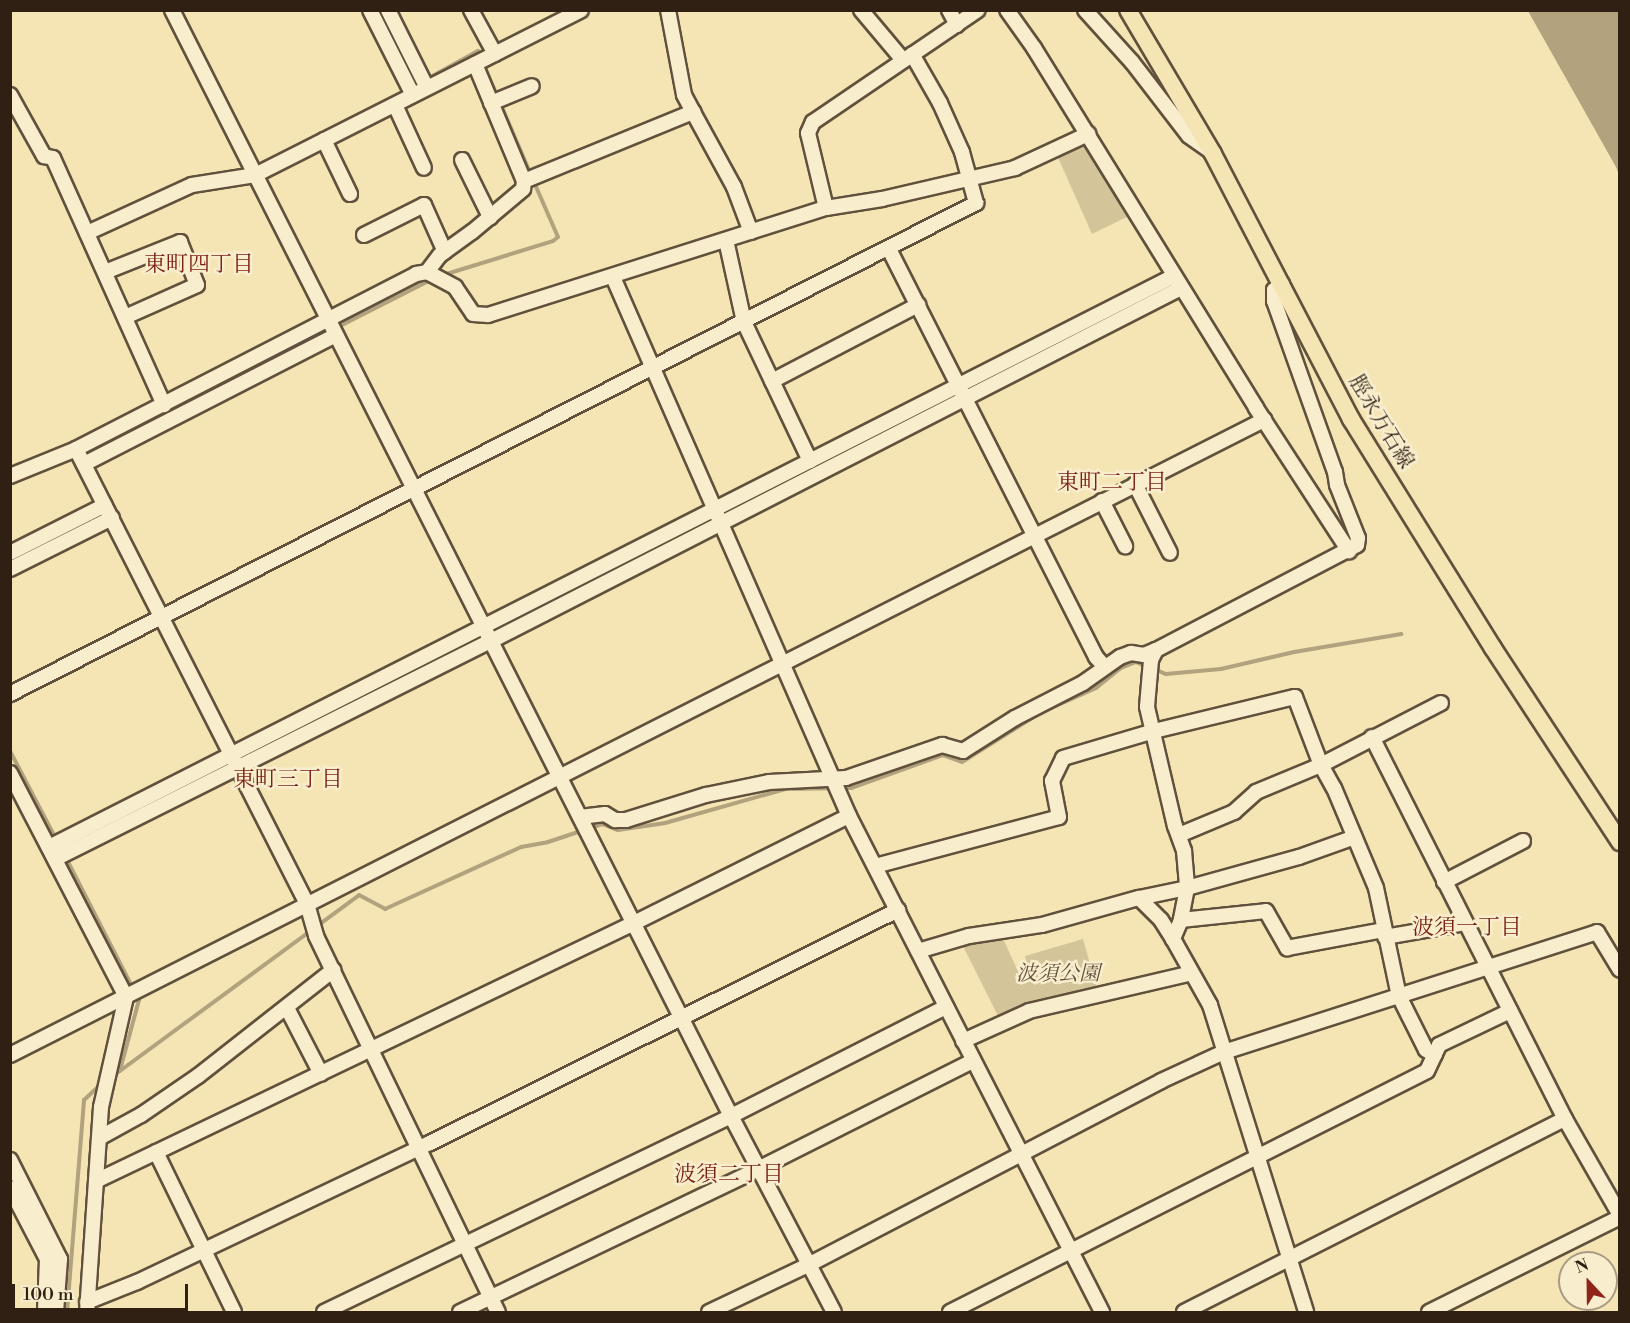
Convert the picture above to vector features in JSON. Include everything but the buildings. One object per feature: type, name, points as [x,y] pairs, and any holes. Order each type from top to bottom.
[{"type":"main road","name":"脛永万石線","points":[[1128,10],[1213,154],[1351,419],[1492,648],[1620,842]]},
{"type":"street","points":[[172,10],[731,1116],[834,1312]]},
{"type":"street","points":[[370,10],[413,95]]},
{"type":"street","points":[[388,10],[427,88]]},
{"type":"street","points":[[471,10],[495,54]]},
{"type":"street","points":[[87,233],[192,185],[255,175],[581,10]]},
{"type":"street","points":[[668,10],[684,95],[734,187],[751,232]]},
{"type":"street","points":[[10,694],[976,203],[962,152],[940,103],[908,57],[861,10]]},
{"type":"street","points":[[949,10],[957,25]]},
{"type":"street","points":[[826,208],[808,133],[813,122],[978,10]]},
{"type":"street","points":[[1006,10],[1034,48],[1177,282],[1349,551]]},
{"type":"street","points":[[1085,10],[1132,62],[1189,136],[1213,154]]},
{"type":"street","points":[[10,476],[76,449],[416,274],[427,272],[445,252],[523,189],[524,181],[475,64]]},
{"type":"street","points":[[491,103],[532,86]]},
{"type":"street","points":[[10,94],[44,156],[53,158],[164,405]]},
{"type":"street","points":[[394,105],[424,168]]},
{"type":"street","points":[[524,181],[693,112]]},
{"type":"street","points":[[427,272],[455,287],[473,314],[488,315],[826,208],[882,200],[1014,168],[1088,134]]},
{"type":"street","points":[[324,140],[350,194]]},
{"type":"street","points":[[462,160],[490,217]]},
{"type":"street","points":[[364,235],[424,206],[445,252]]},
{"type":"street","points":[[726,240],[744,322],[810,461]]},
{"type":"street","points":[[105,272],[180,242],[197,285],[125,317]]},
{"type":"street","points":[[889,249],[1096,657],[1104,666]]},
{"type":"street","points":[[613,277],[849,816],[1102,1312]]},
{"type":"street","points":[[52,853],[231,754],[484,626],[716,516],[1177,282]]},
{"type":"street","points":[[580,817],[605,814],[615,820],[626,820],[706,795],[769,782],[846,778],[942,745],[963,751],[1015,718],[1083,683],[1104,666],[1120,657],[1131,653],[1144,655],[1156,650],[1357,545],[1358,537],[1337,485],[1274,301],[1274,290],[1282,284]]},
{"type":"street","points":[[772,381],[918,305]]},
{"type":"street","points":[[84,464],[336,335]]},
{"type":"street","points":[[52,853],[238,767],[491,640],[716,516],[810,461],[963,392]]},
{"type":"street","points":[[10,1055],[1264,420]]},
{"type":"street","points":[[76,449],[307,904],[316,936],[498,1312]]},
{"type":"street","points":[[1135,484],[1170,553]]},
{"type":"street","points":[[1102,501],[1125,546]]},
{"type":"street","points":[[10,553],[108,511]]},
{"type":"street","points":[[10,569],[108,511]]},
{"type":"street","points":[[1156,650],[1151,660],[1147,706],[1175,826],[1184,851],[1187,888],[1181,920],[1173,939]]},
{"type":"street","points":[[874,866],[1059,817],[1052,781],[1064,758],[1154,731],[1295,697],[1320,765],[1355,837],[1376,888],[1399,996],[1426,1050],[1435,1054]]},
{"type":"street","points":[[1179,835],[1234,812],[1256,792],[1320,765],[1441,703]]},
{"type":"street","points":[[1372,737],[1565,1119],[1620,1216],[1429,1312]]},
{"type":"street","points":[[10,772],[126,997],[101,1107],[87,1307]]},
{"type":"street","points":[[96,1181],[634,923],[849,816]]},
{"type":"street","points":[[918,951],[969,936],[1042,925],[1138,898],[1187,888],[1299,857],[1355,837]]},
{"type":"street","points":[[1444,882],[1523,841]]},
{"type":"street","points":[[1138,898],[1161,920],[1210,1005],[1306,1312]]},
{"type":"street","points":[[87,1307],[683,1019],[898,910]]},
{"type":"street","points":[[1181,920],[1266,911],[1287,948],[1465,923]]},
{"type":"street","points":[[709,1312],[810,1264],[1021,1157],[1161,1082],[1224,1052],[1597,932],[1620,970]]},
{"type":"street","points":[[99,1138],[141,1115],[198,1076],[333,970]]},
{"type":"street","points":[[963,1041],[1029,1011],[1192,973]]},
{"type":"street","points":[[324,1312],[731,1116],[946,1007]]},
{"type":"street","points":[[287,1008],[321,1074]]},
{"type":"street","points":[[950,1312],[1427,1071],[1439,1045],[1510,1011]]},
{"type":"street","points":[[460,1312],[760,1168],[973,1061]]},
{"type":"street","points":[[1184,1312],[1565,1119]]},
{"type":"street","points":[[156,1152],[234,1312]]},
{"type":"street","points":[[10,1160],[60,1259],[56,1312]]},
{"type":"street","points":[[10,1188],[46,1259],[45,1312]]},
{"type":"green space","points":[[1088,138],[1133,214],[1092,234],[1056,153]]},
{"type":"green space","name":"波須公園","points":[[1001,934],[1021,978],[1030,975],[1025,956],[1083,939],[1098,992],[1000,1020],[961,942]]},
{"type":"shaded area","points":[[1528,11],[1619,11],[1619,175],[1616,167]]},
{"type":"waterway","points":[[379,10],[417,84],[420,82]]},
{"type":"waterway","points":[[427,79],[478,51],[480,56]]},
{"type":"waterway","points":[[483,63],[531,175]]},
{"type":"waterway","points":[[440,276],[553,241],[558,237],[534,182]]},
{"type":"waterway","points":[[119,438],[431,280]]},
{"type":"waterway","points":[[1154,669],[1166,674],[1221,669],[1294,652],[1401,634]]},
{"type":"waterway","points":[[113,1076],[359,895],[385,909],[521,847],[548,842],[602,824],[618,830],[665,823],[785,789],[851,788],[943,755],[962,762],[1040,713],[1096,688],[1121,668],[1136,662],[1147,667]]},
{"type":"waterway","points":[[10,751],[57,841]]},
{"type":"waterway","points":[[66,858],[139,1000],[120,1070]]},
{"type":"waterway","points":[[67,1312],[84,1100],[101,1084]]},
{"type":"district","name":"東町四丁目","points":[[199,265]]},
{"type":"district","name":"東町二丁目","points":[[1112,483]]},
{"type":"district","name":"東町三丁目","points":[[288,780]]},
{"type":"district","name":"波須一丁目","points":[[1467,928]]},
{"type":"district","name":"波須二丁目","points":[[729,1175]]}]
